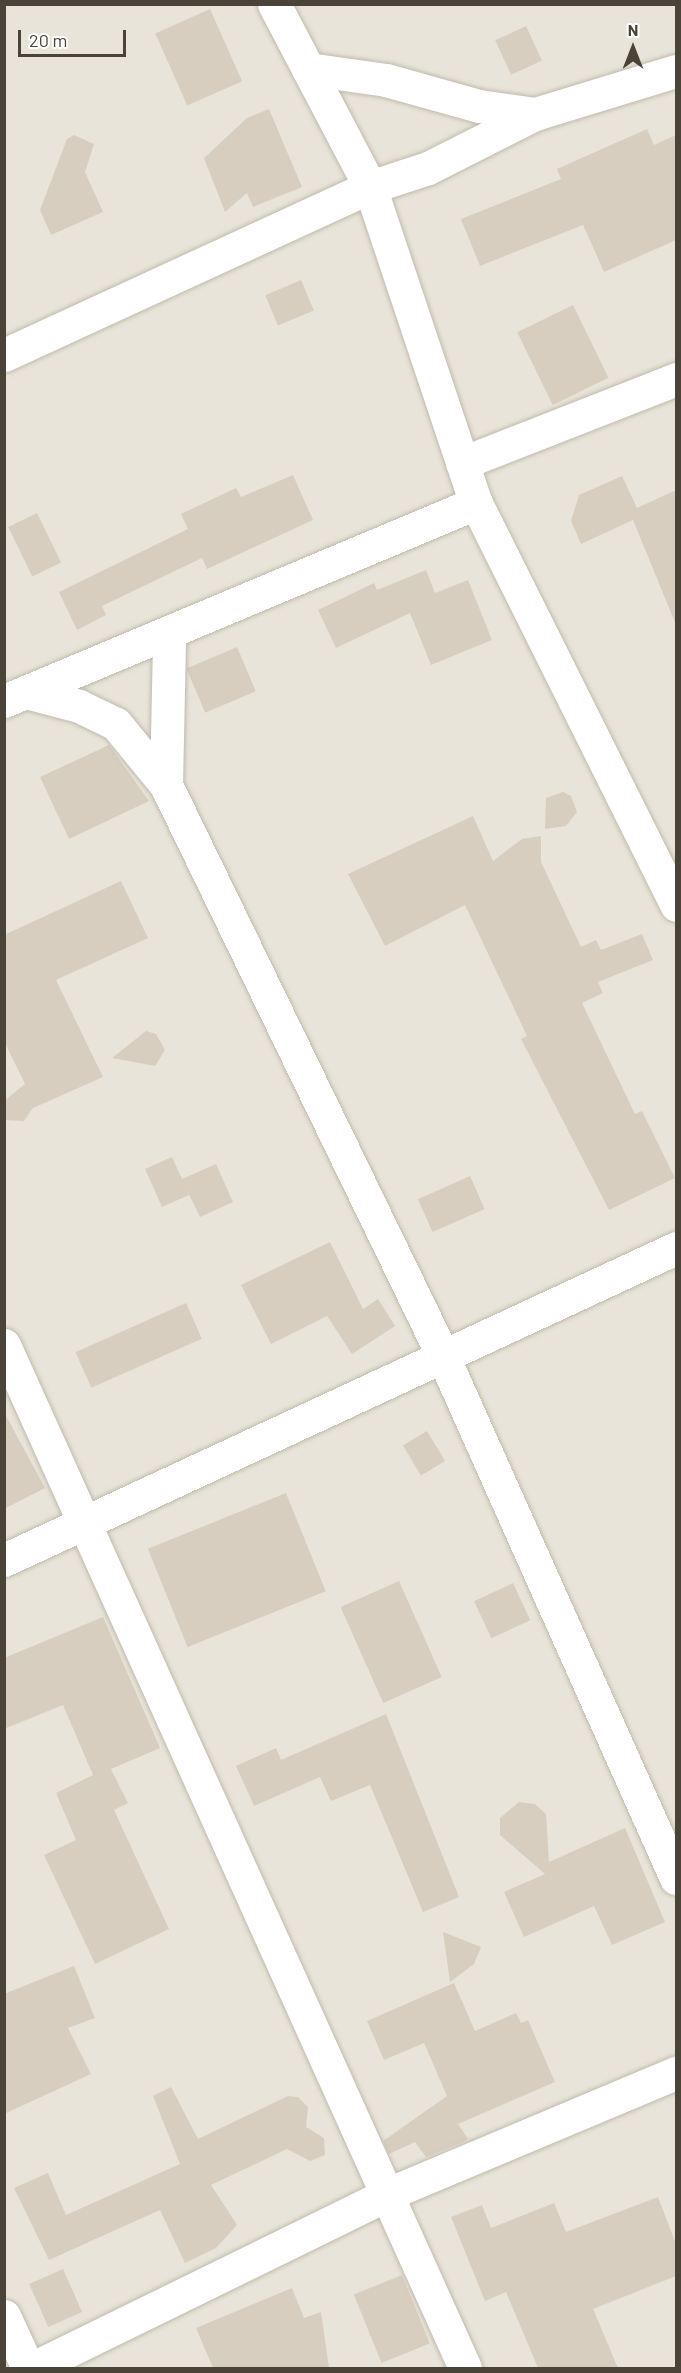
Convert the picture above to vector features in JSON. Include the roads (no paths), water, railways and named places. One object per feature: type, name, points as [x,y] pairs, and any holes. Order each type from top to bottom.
[{"type":"street","points":[[274,4],[370,187],[476,503],[676,905]]},
{"type":"street","points":[[308,69],[386,80],[479,106],[535,114]]},
{"type":"street","points":[[4,355],[370,187],[428,168],[535,114],[676,71]]},
{"type":"street","points":[[462,463],[676,379]]},
{"type":"street","points":[[15,697],[169,636],[476,503]]},
{"type":"street","points":[[166,785],[169,636]]},
{"type":"street","points":[[15,697],[80,706],[116,724],[166,785],[442,1354],[676,1878]]},
{"type":"street","points":[[4,1560],[84,1526],[442,1354],[676,1248]]},
{"type":"street","points":[[4,1345],[84,1526],[390,2193],[465,2368]]},
{"type":"street","points":[[4,2316],[30,2368],[390,2193],[676,2073]]}]
